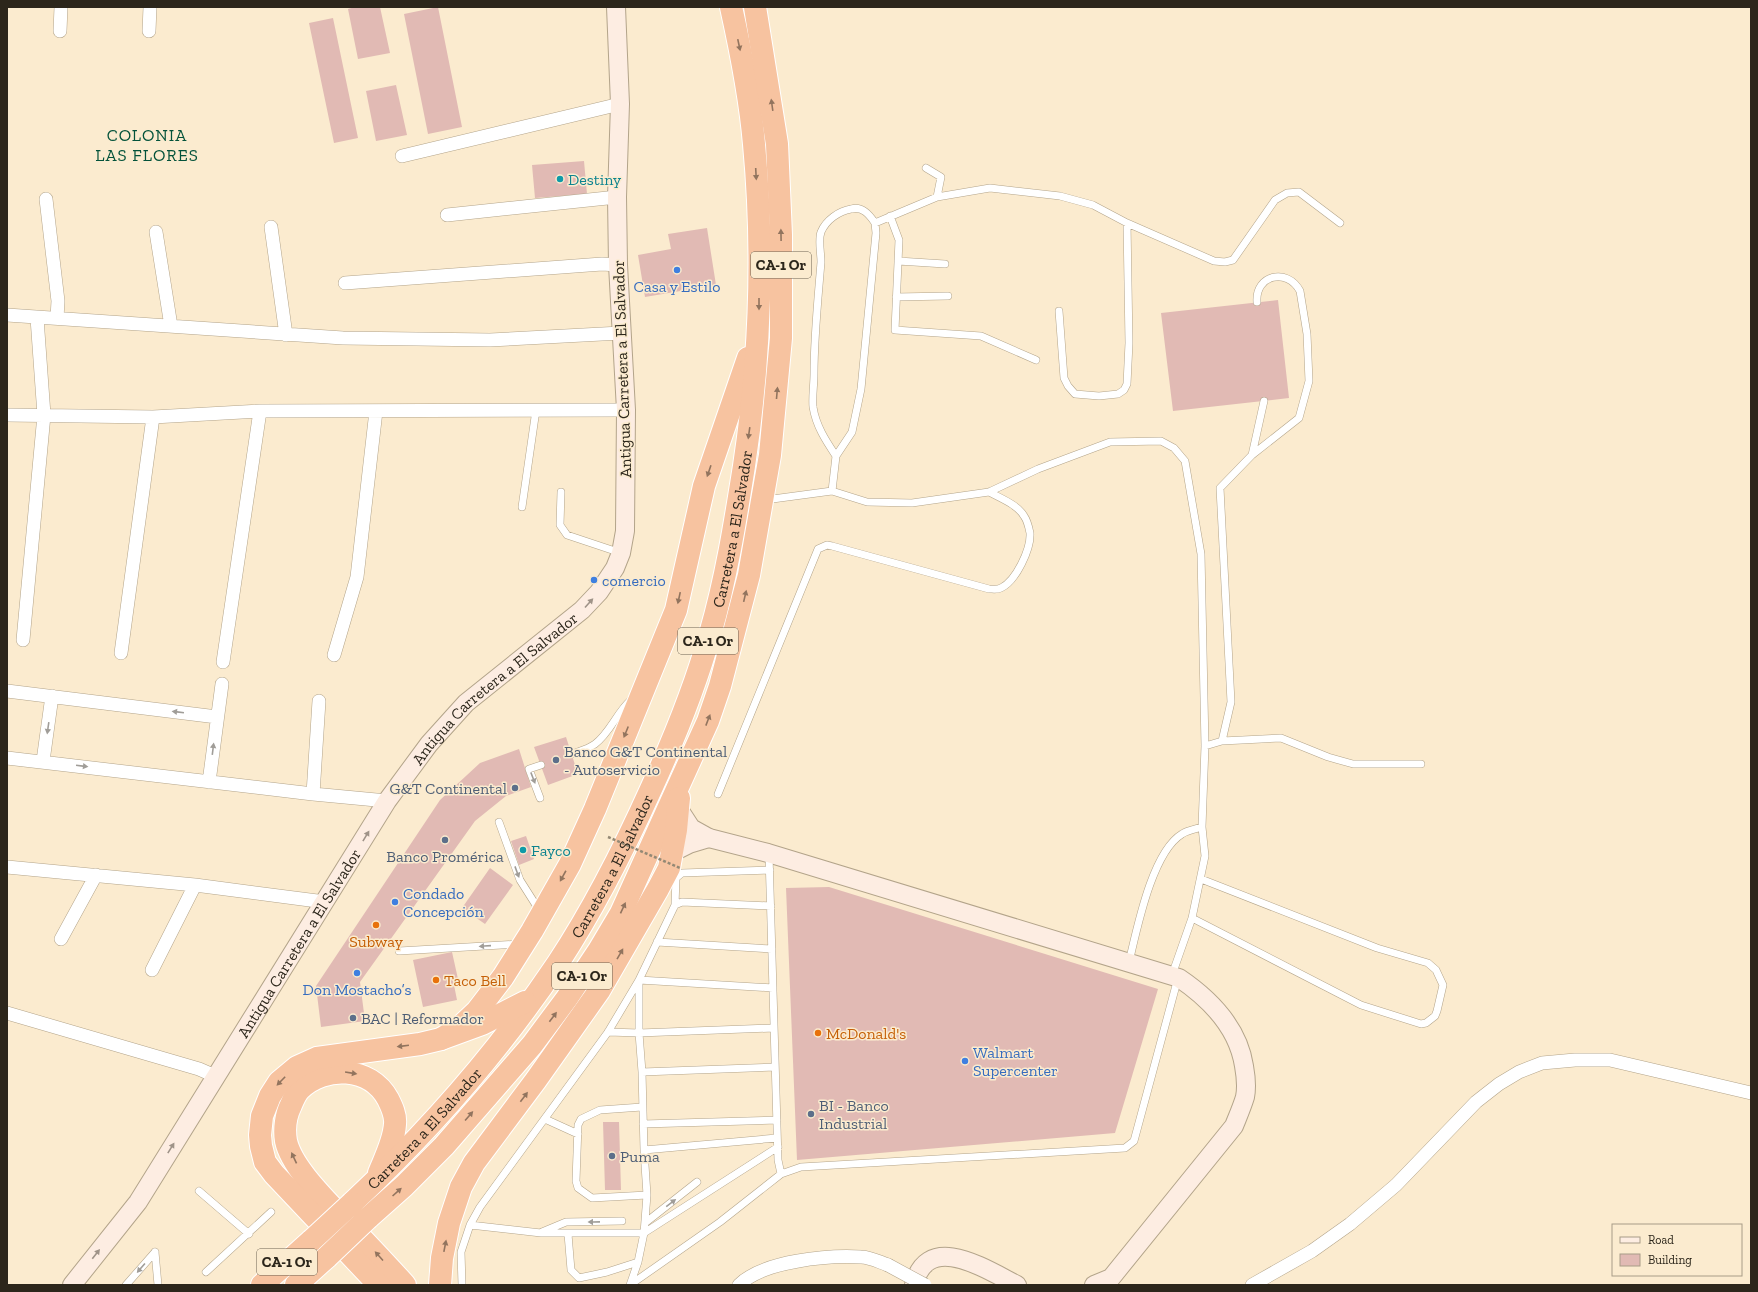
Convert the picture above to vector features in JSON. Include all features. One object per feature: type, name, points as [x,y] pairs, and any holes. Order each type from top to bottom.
[{"type":"highway","name":"Carretera a El Salvador","points":[[262,1285],[375,1181],[447,1107],[533,997],[576,933],[622,851],[665,758],[707,645],[728,563],[737,513],[749,432],[759,329],[760,246],[754,144],[747,84],[731,7]]},
{"type":"highway","name":"Carretera a El Salvador","points":[[296,1285],[404,1186],[444,1146],[532,1045],[567,998],[599,950],[621,913],[708,721],[729,656],[749,575],[770,456],[781,345],[781,235],[777,144],[755,7]]},
{"type":"highway","points":[[441,1039],[460,1027],[477,1012],[492,993],[524,944],[570,864],[595,809],[676,610],[704,486],[759,329]]},
{"type":"highway","points":[[440,1285],[442,1258],[449,1223],[461,1187],[474,1163],[506,1122],[599,991],[669,868],[676,861],[676,830],[681,782]]},
{"type":"highway","points":[[378,1285],[279,1180],[265,1162],[260,1135],[262,1116],[270,1096],[279,1082],[307,1061],[317,1058],[420,1044],[441,1039],[482,1024],[533,997]]},
{"type":"highway","points":[[375,1181],[388,1154],[395,1124],[394,1110],[385,1093],[373,1081],[356,1074],[336,1071],[315,1078],[298,1090],[290,1108],[286,1123],[286,1141],[296,1164],[319,1192],[405,1285]]},
{"type":"highway","points":[[444,1146],[506,1122]]},
{"type":"highway","points":[[312,1285],[325,1258]]},
{"type":"street","points":[[60,31],[61,7]]},
{"type":"street","points":[[150,7],[150,32]]},
{"type":"street","name":"Antigua Carretera a El Salvador","points":[[72,1285],[138,1202],[387,801],[429,744],[466,703],[582,610],[599,592],[615,568],[621,553],[625,531],[626,410],[618,265],[617,198],[620,104],[616,7]]},
{"type":"street","points":[[402,156],[620,104]]},
{"type":"street","points":[[46,198],[58,301],[57,318]]},
{"type":"street","points":[[448,215],[617,198]]},
{"type":"street","points":[[271,227],[286,335]]},
{"type":"street","points":[[156,232],[171,326]]},
{"type":"street","points":[[345,283],[594,265],[618,265]]},
{"type":"street","points":[[7,315],[286,335],[391,340],[490,340],[621,333]]},
{"type":"street","points":[[23,640],[44,415],[37,318]]},
{"type":"street","points":[[7,415],[153,417],[260,412],[626,410]]},
{"type":"street","points":[[334,655],[357,577],[376,411]]},
{"type":"street","points":[[223,662],[260,412]]},
{"type":"street","points":[[121,652],[153,417]]},
{"type":"street","points":[[209,782],[222,684]]},
{"type":"street","points":[[7,691],[217,717]]},
{"type":"street","points":[[43,761],[52,696]]},
{"type":"street","points":[[313,794],[319,700]]},
{"type":"street","points":[[7,758],[43,761],[313,794],[387,801]]},
{"type":"street","points":[[678,808],[691,828],[709,838],[769,861],[1129,962],[1175,977],[1197,991],[1215,1008],[1231,1028],[1243,1055],[1246,1080],[1245,1096],[1234,1126],[1111,1278],[1094,1285]]},
{"type":"street","points":[[676,861],[689,844],[709,838]]},
{"type":"street","points":[[7,867],[195,885],[325,902]]},
{"type":"street","points":[[60,940],[96,875]]},
{"type":"street","points":[[152,970],[195,885]]},
{"type":"street","points":[[7,1013],[192,1067],[215,1076]]},
{"type":"street","points":[[1252,1285],[1312,1251],[1350,1224],[1396,1185],[1476,1102],[1499,1084],[1519,1072],[1542,1062],[1610,1060],[1751,1093]]},
{"type":"street","points":[[914,1285],[921,1267],[930,1260],[942,1256],[956,1257],[972,1263],[1017,1285]]},
{"type":"street","points":[[738,1285],[761,1271],[782,1264],[823,1257],[863,1257],[888,1265],[926,1285]]},
{"type":"lane","points":[[926,168],[941,178],[938,197]]},
{"type":"lane","points":[[875,223],[938,197],[990,188],[1053,196],[1093,205],[1127,223],[1214,261],[1225,262],[1234,260],[1275,200],[1287,193],[1293,191],[1299,192],[1340,223]]},
{"type":"lane","points":[[832,491],[836,456],[852,432],[861,389],[876,233],[875,223],[869,214],[863,210],[855,208],[845,210],[832,218],[826,224],[821,234],[813,407],[819,429],[836,456]]},
{"type":"lane","points":[[890,216],[899,240],[894,328],[896,330],[942,332],[981,336],[1036,360]]},
{"type":"lane","points":[[1059,311],[1064,378],[1068,386],[1075,394],[1099,396],[1118,394],[1124,390],[1127,384],[1129,343],[1127,223]]},
{"type":"lane","points":[[898,261],[945,264]]},
{"type":"lane","points":[[1222,741],[1232,702],[1220,488],[1252,456],[1299,418],[1308,381],[1307,334],[1300,291],[1297,286],[1285,277],[1271,278],[1260,288],[1257,302]]},
{"type":"lane","points":[[896,297],[948,296]]},
{"type":"lane","points":[[1252,456],[1264,401]]},
{"type":"lane","points":[[522,507],[536,410]]},
{"type":"lane","points":[[630,1285],[720,1222],[781,1174],[801,1167],[1125,1148],[1134,1141],[1175,977],[1192,918],[1205,856],[1202,827],[1204,746],[1201,554],[1185,461],[1174,448],[1161,441],[1110,442],[1038,469],[989,492],[905,503],[867,502],[832,491],[762,501]]},
{"type":"lane","points":[[561,492],[560,525],[567,534],[621,553]]},
{"type":"lane","points":[[718,794],[818,549],[827,545],[832,546],[989,589],[1001,588],[1014,577],[1025,557],[1029,544],[1030,533],[1025,518],[1019,510],[989,492]]},
{"type":"lane","points":[[572,754],[588,748],[599,741],[622,708],[644,690]]},
{"type":"lane","points":[[1204,746],[1222,741],[1281,738],[1328,757],[1353,764],[1421,764]]},
{"type":"lane","points":[[540,765],[529,769],[540,798]]},
{"type":"lane","points":[[499,822],[520,880],[542,914]]},
{"type":"lane","points":[[1129,962],[1144,905],[1164,853],[1182,834],[1202,827]]},
{"type":"lane","points":[[462,1285],[461,1252],[470,1225],[493,1188],[608,1032],[639,980],[658,942],[675,905],[676,878],[682,873],[769,861],[777,1138],[781,1174]]},
{"type":"lane","points":[[1192,918],[1361,1005],[1421,1024],[1431,1020],[1437,1011],[1443,985],[1436,970],[1428,963],[1377,948],[1201,879]]},
{"type":"lane","points":[[675,905],[682,902],[771,906]]},
{"type":"lane","points":[[658,942],[772,949]]},
{"type":"lane","points":[[398,951],[524,944]]},
{"type":"lane","points":[[639,980],[773,988]]},
{"type":"lane","points":[[630,1285],[638,1262],[644,1233],[647,1195],[639,1033],[639,980]]},
{"type":"lane","points":[[608,1032],[639,1033],[774,1028]]},
{"type":"lane","points":[[642,1072],[776,1067]]},
{"type":"lane","points":[[642,1107],[600,1110],[581,1119],[578,1125],[576,1181],[578,1188],[592,1198],[647,1195]]},
{"type":"lane","points":[[545,1119],[578,1134]]},
{"type":"lane","points":[[643,1124],[777,1120]]},
{"type":"lane","points":[[644,1150],[777,1138]]},
{"type":"lane","points":[[470,1225],[541,1233],[644,1233],[778,1147]]},
{"type":"lane","points":[[645,1222],[697,1182]]},
{"type":"lane","points":[[199,1191],[249,1234]]},
{"type":"lane","points":[[206,1272],[272,1212]]},
{"type":"lane","points":[[541,1233],[566,1222],[622,1221]]},
{"type":"lane","points":[[568,1234],[571,1270],[579,1278],[607,1272],[638,1262]]},
{"type":"lane","points":[[126,1285],[155,1252],[158,1285]]},
{"type":"path","points":[[608,838],[676,861]]},
{"type":"building","points":[[355,7],[380,7],[390,53],[358,59],[348,9]]},
{"type":"building","points":[[438,7],[462,127],[428,134],[404,14]]},
{"type":"building","points":[[333,18],[358,138],[334,143],[309,23]]},
{"type":"building","points":[[396,85],[407,135],[376,141],[366,91]]},
{"type":"building","name":"Destiny","points":[[584,161],[587,194],[535,198],[532,165]]},
{"type":"building","name":"Casa y Estilo","points":[[707,228],[716,285],[645,297],[638,255],[671,249],[668,234]]},
{"type":"building","points":[[1278,300],[1289,398],[1173,411],[1161,313]]},
{"type":"building","name":"Banco G&T Continental - Autoservicio","points":[[566,737],[578,774],[548,785],[534,747]]},
{"type":"building","name":"Condado Concepción","points":[[519,749],[531,787],[506,796],[475,821],[360,982],[365,1021],[321,1027],[316,986],[440,800],[480,763]]},
{"type":"building","name":"Fayco","points":[[526,836],[534,859],[519,865],[511,841]]},
{"type":"building","points":[[490,868],[513,885],[485,924],[462,908]]},
{"type":"building","name":"Walmart Supercenter","points":[[829,887],[1158,989],[1115,1133],[797,1160],[786,888]]},
{"type":"building","name":"Taco Bell","points":[[452,952],[458,979],[453,980],[457,1000],[423,1007],[413,960]]},
{"type":"building","name":"Puma","points":[[603,1122],[619,1122],[621,1190],[605,1190]]},
{"type":"place","name":"Destiny","points":[[560,179]]},
{"type":"place","name":"Casa y Estilo","points":[[677,270]]},
{"type":"place","name":"comercio","points":[[594,580]]},
{"type":"place","name":"Banco G&T Continental - Autoservicio","points":[[556,760]]},
{"type":"place","name":"G&T Continental","points":[[515,788]]},
{"type":"place","name":"Banco Promérica","points":[[445,840]]},
{"type":"place","name":"Fayco","points":[[523,850]]},
{"type":"place","name":"Condado Concepción","points":[[395,902]]},
{"type":"place","name":"Subway","points":[[376,925]]},
{"type":"place","name":"Don Mostacho’s","points":[[357,973]]},
{"type":"place","name":"Taco Bell","points":[[436,980]]},
{"type":"place","name":"BAC | Reformador","points":[[353,1018]]},
{"type":"place","name":"McDonald's","points":[[818,1033]]},
{"type":"place","name":"Walmart Supercenter","points":[[965,1061]]},
{"type":"place","name":"BI - Banco Industrial","points":[[811,1114]]},
{"type":"place","name":"Puma","points":[[612,1156]]},
{"type":"district","name":"COLONIA LAS FLORES","points":[[147,145]]}]
